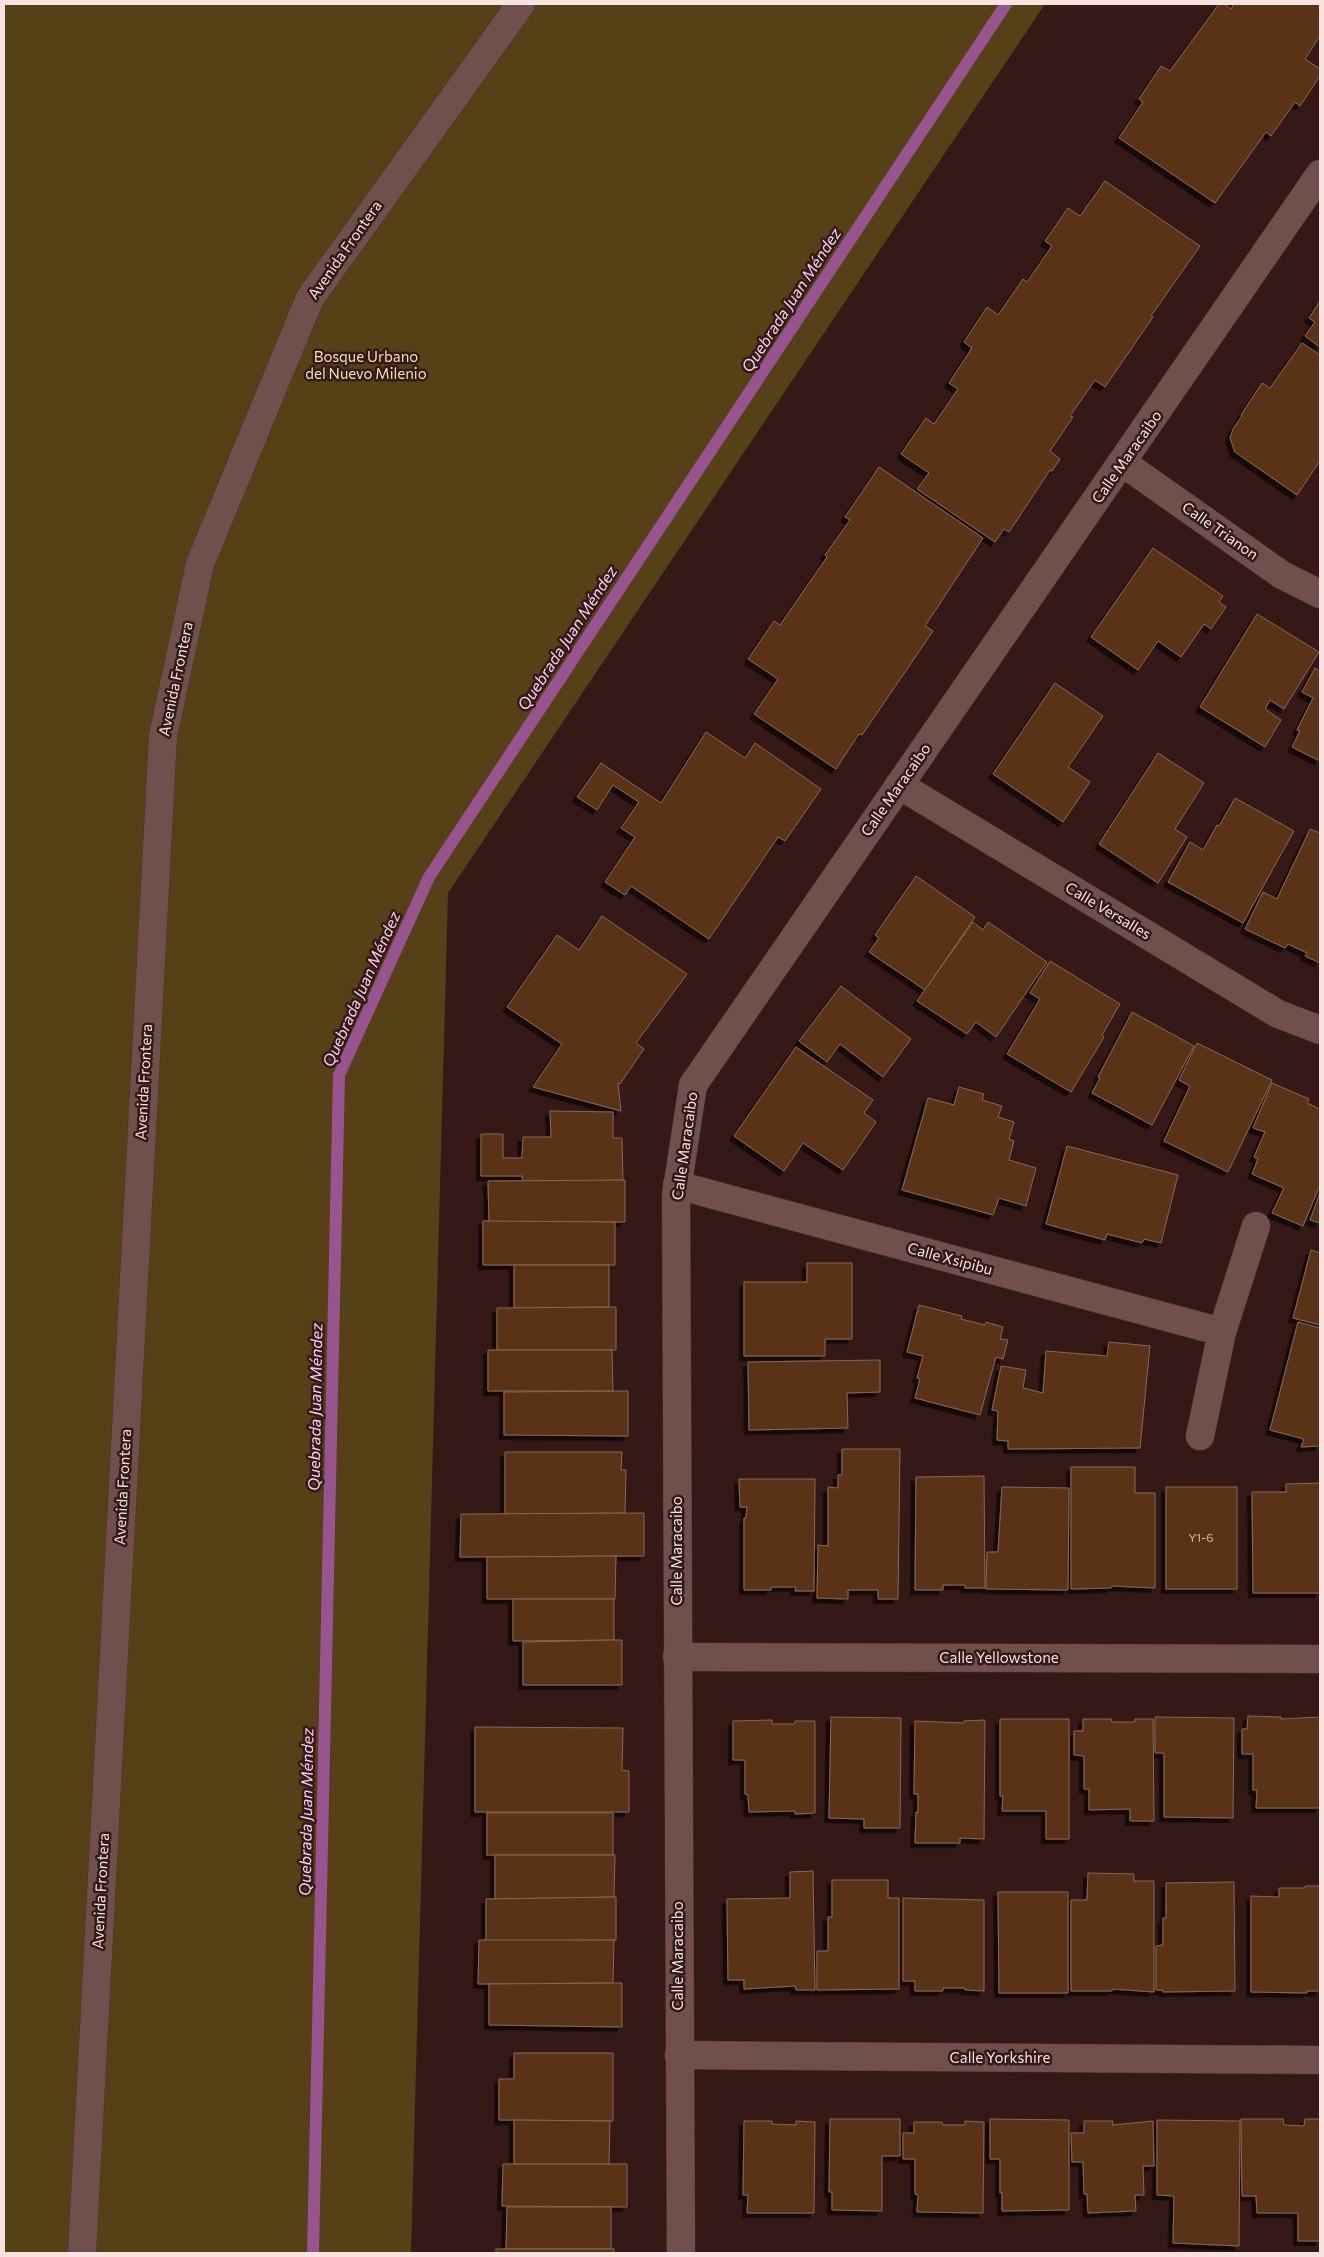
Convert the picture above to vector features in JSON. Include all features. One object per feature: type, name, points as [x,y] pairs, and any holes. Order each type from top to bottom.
[{"type":"street","name":"Avenida Frontera","points":[[82,2253],[163,736],[200,564],[310,298],[521,4]]},
{"type":"street","name":"Calle Maracaibo","points":[[681,2253],[677,1657],[678,1184],[694,1085],[1320,174]]},
{"type":"street","name":"Calle Trianon","points":[[1123,463],[1282,575],[1320,594]]},
{"type":"street","name":"Calle Versalles","points":[[900,785],[1278,1014],[1320,1030]]},
{"type":"street","name":"Calle Xsipibu","points":[[678,1184],[1222,1332]]},
{"type":"street","points":[[1200,1436],[1222,1332],[1256,1226]]},
{"type":"street","name":"Calle Yellowstone","points":[[677,1657],[1320,1660]]},
{"type":"street","name":"Calle Yorkshire","points":[[679,2055],[1320,2060]]},
{"type":"green space","name":"Bosque Urbano del Nuevo Milenio","points":[[4,4],[1045,4],[448,893],[411,2253],[4,2253]]},
{"type":"building","points":[[1219,4],[1224,4],[1231,9],[1234,4],[1320,4],[1320,36],[1305,59],[1320,69],[1320,76],[1300,106],[1295,102],[1271,136],[1266,132],[1215,203],[1119,138],[1143,102],[1139,99],[1161,66],[1170,71]]},
{"type":"building","points":[[1105,181],[1200,246],[1151,316],[1153,317],[1105,387],[1095,380],[1070,416],[1073,417],[1050,451],[1060,459],[1052,471],[1050,470],[1009,532],[1004,529],[995,542],[917,489],[929,473],[901,454],[926,418],[934,424],[958,389],[949,383],[972,348],[964,342],[987,307],[998,315],[1023,279],[1027,282],[1052,246],[1045,241],[1068,208],[1080,216]]},
{"type":"building","points":[[1320,301],[1320,347],[1305,336],[1315,322],[1309,318]]},
{"type":"building","points":[[1302,343],[1320,355],[1320,461],[1297,495],[1235,452],[1230,438],[1241,415],[1262,383],[1270,388]]},
{"type":"building","points":[[879,467],[983,538],[925,626],[933,631],[862,735],[859,734],[836,769],[754,714],[778,679],[748,659],[774,621],[780,625],[827,557],[825,555],[850,520],[845,517]]},
{"type":"building","points":[[1153,548],[1223,596],[1219,602],[1226,607],[1211,629],[1204,624],[1181,657],[1158,641],[1138,670],[1091,637]]},
{"type":"building","points":[[1257,614],[1319,652],[1284,709],[1270,700],[1265,709],[1281,720],[1265,747],[1200,707]]},
{"type":"building","points":[[1315,668],[1320,671],[1320,761],[1292,747],[1300,731],[1297,730],[1313,698],[1302,692]]},
{"type":"building","points":[[1055,683],[1103,716],[1068,767],[1090,782],[1063,822],[993,774]]},
{"type":"building","points":[[706,732],[745,758],[755,743],[821,789],[785,841],[778,837],[709,939],[631,886],[625,895],[605,882],[635,837],[621,828],[639,802],[613,785],[597,810],[577,797],[601,763],[661,803]]},
{"type":"building","points":[[1158,753],[1204,783],[1175,829],[1187,837],[1158,883],[1099,844]]},
{"type":"building","points":[[1235,798],[1294,831],[1243,923],[1168,882],[1190,842],[1203,850]]},
{"type":"building","points":[[1310,829],[1320,833],[1320,963],[1305,956],[1307,953],[1288,944],[1285,948],[1245,929],[1263,892],[1277,899]]},
{"type":"building","points":[[916,876],[975,917],[925,990],[869,952],[879,938],[875,935]]},
{"type":"building","points":[[602,916],[687,974],[636,1043],[644,1049],[620,1084],[618,1083],[621,1111],[533,1087],[562,1044],[507,1007],[557,935],[579,950]]},
{"type":"building","points":[[973,922],[983,930],[988,922],[1047,962],[996,1037],[976,1022],[967,1034],[917,1001]]},
{"type":"building","points":[[1050,961],[1120,1004],[1102,1035],[1104,1037],[1071,1092],[1007,1054],[1040,999],[1030,993]]},
{"type":"building","points":[[841,986],[911,1039],[883,1077],[840,1044],[827,1062],[799,1041]]},
{"type":"building","points":[[1132,1012],[1194,1046],[1152,1125],[1092,1093],[1100,1078],[1098,1077]]},
{"type":"building","points":[[1197,1043],[1272,1080],[1228,1172],[1164,1141],[1190,1086],[1179,1080]]},
{"type":"building","points":[[796,1047],[873,1100],[864,1113],[876,1122],[843,1170],[803,1143],[784,1171],[734,1136]]},
{"type":"building","points":[[1272,1083],[1309,1099],[1307,1103],[1320,1109],[1320,1185],[1303,1226],[1272,1213],[1284,1188],[1252,1174],[1258,1159],[1254,1157],[1265,1132],[1253,1128]]},
{"type":"building","points":[[959,1087],[984,1094],[982,1100],[1002,1106],[998,1117],[1014,1122],[1009,1139],[1014,1141],[1009,1160],[1036,1168],[1026,1206],[999,1198],[993,1215],[902,1190],[928,1098],[954,1105]]},
{"type":"building","points":[[550,1111],[613,1112],[613,1138],[622,1138],[623,1180],[523,1182],[522,1176],[481,1176],[481,1134],[503,1134],[503,1158],[522,1158],[523,1137],[551,1137]]},
{"type":"building","points":[[1067,1146],[1178,1175],[1161,1243],[1144,1239],[1142,1243],[1107,1234],[1105,1240],[1046,1224]]},
{"type":"building","points":[[625,1180],[625,1222],[489,1222],[488,1181]]},
{"type":"building","points":[[1320,1193],[1320,1223],[1310,1220]]},
{"type":"building","points":[[483,1221],[615,1222],[615,1265],[483,1265]]},
{"type":"building","points":[[1311,1250],[1320,1253],[1320,1325],[1293,1318]]},
{"type":"building","points":[[807,1263],[852,1263],[852,1339],[825,1339],[825,1356],[744,1356],[744,1282],[807,1282]]},
{"type":"building","points":[[514,1265],[609,1265],[609,1307],[514,1308]]},
{"type":"building","points":[[919,1305],[962,1316],[961,1319],[985,1325],[986,1322],[1003,1327],[1000,1339],[1008,1340],[1003,1359],[996,1357],[980,1415],[915,1398],[920,1379],[917,1378],[923,1356],[907,1352]]},
{"type":"building","points":[[616,1307],[616,1350],[497,1350],[497,1308]]},
{"type":"building","points":[[1298,1322],[1320,1328],[1320,1446],[1301,1447],[1304,1439],[1270,1430]]},
{"type":"building","points":[[1109,1342],[1150,1346],[1140,1448],[1008,1449],[1008,1441],[997,1440],[998,1411],[992,1410],[1001,1366],[1026,1370],[1023,1388],[1043,1393],[1046,1351],[1107,1356]]},
{"type":"building","points":[[488,1350],[612,1350],[613,1391],[488,1391]]},
{"type":"building","points":[[880,1360],[880,1392],[847,1393],[848,1428],[749,1430],[748,1362]]},
{"type":"building","points":[[628,1391],[628,1436],[504,1435],[504,1392]]},
{"type":"building","points":[[842,1449],[900,1449],[898,1599],[878,1599],[878,1590],[848,1590],[848,1599],[817,1598],[818,1545],[828,1546],[828,1487],[838,1488],[838,1475],[842,1475]]},
{"type":"building","points":[[505,1452],[622,1452],[621,1470],[626,1470],[625,1513],[505,1514]]},
{"type":"building","points":[[1071,1467],[1135,1467],[1135,1493],[1155,1493],[1155,1588],[1112,1586],[1111,1588],[1071,1589]]},
{"type":"building","points":[[984,1476],[985,1588],[965,1588],[965,1585],[943,1585],[943,1590],[915,1590],[916,1477]]},
{"type":"building","points":[[739,1479],[815,1479],[814,1591],[795,1591],[796,1587],[771,1587],[771,1590],[744,1590],[744,1518],[746,1518],[747,1507],[740,1507]]},
{"type":"building","points":[[1320,1483],[1320,1593],[1253,1593],[1252,1492],[1286,1492],[1286,1484]]},
{"type":"building","points":[[1002,1487],[1069,1488],[1068,1590],[986,1589],[987,1552],[998,1552]]},
{"type":"building","points":[[1166,1487],[1237,1487],[1237,1589],[1166,1589]]},
{"type":"building","points":[[644,1513],[644,1556],[460,1557],[461,1514]]},
{"type":"building","points":[[616,1556],[615,1599],[487,1599],[487,1557]]},
{"type":"building","points":[[513,1599],[614,1599],[614,1640],[513,1641]]},
{"type":"building","points":[[622,1640],[622,1685],[523,1685],[523,1642]]},
{"type":"building","points":[[1248,1716],[1281,1717],[1281,1719],[1320,1717],[1320,1808],[1256,1808],[1257,1790],[1253,1790],[1253,1754],[1242,1754],[1242,1729],[1247,1729]]},
{"type":"building","points":[[831,1717],[901,1718],[900,1828],[864,1828],[864,1819],[829,1818]]},
{"type":"building","points":[[1155,1717],[1234,1718],[1233,1818],[1164,1817],[1164,1753],[1155,1753]]},
{"type":"building","points":[[1000,1719],[1069,1719],[1069,1839],[1046,1839],[1046,1811],[1002,1811],[1003,1796],[1000,1796]]},
{"type":"building","points":[[1083,1719],[1111,1719],[1112,1722],[1135,1722],[1135,1719],[1153,1719],[1154,1821],[1130,1821],[1130,1809],[1089,1810],[1089,1789],[1084,1789],[1084,1756],[1074,1755],[1074,1731],[1083,1731]]},
{"type":"building","points":[[772,1720],[772,1724],[795,1724],[795,1721],[815,1721],[815,1813],[795,1814],[795,1811],[749,1812],[748,1795],[745,1794],[745,1760],[733,1760],[733,1721]]},
{"type":"building","points":[[985,1720],[984,1839],[960,1838],[960,1843],[915,1843],[918,1794],[914,1794],[915,1721],[964,1723],[964,1721]]},
{"type":"building","points":[[475,1727],[623,1728],[622,1770],[629,1771],[629,1812],[475,1812]]},
{"type":"building","points":[[487,1813],[613,1813],[613,1855],[487,1855]]},
{"type":"building","points":[[495,1855],[615,1855],[614,1897],[495,1899]]},
{"type":"building","points":[[813,1871],[815,1990],[796,1990],[795,1986],[744,1989],[744,1980],[728,1980],[727,1899],[790,1898],[790,1872]]},
{"type":"building","points":[[1088,1873],[1134,1874],[1134,1881],[1154,1881],[1154,1992],[1112,1989],[1112,1991],[1071,1991],[1071,1900],[1087,1900]]},
{"type":"building","points":[[832,1880],[888,1880],[888,1898],[899,1898],[899,1989],[817,1990],[817,1951],[828,1951],[828,1917],[832,1917]]},
{"type":"building","points":[[1234,1882],[1235,1991],[1163,1992],[1163,1990],[1156,1990],[1156,1946],[1163,1945],[1163,1918],[1166,1918],[1166,1883]]},
{"type":"building","points":[[1305,1886],[1320,1886],[1320,1991],[1307,1991],[1307,1993],[1251,1992],[1251,1896],[1279,1897],[1279,1888],[1305,1888]]},
{"type":"building","points":[[998,1892],[1068,1892],[1068,1993],[999,1993]]},
{"type":"building","points":[[616,1897],[616,1940],[486,1941],[486,1899]]},
{"type":"building","points":[[903,1898],[984,1900],[984,1991],[965,1990],[965,1988],[943,1988],[943,1991],[915,1991],[915,1981],[903,1981]]},
{"type":"building","points":[[479,1940],[614,1940],[613,1983],[478,1984]]},
{"type":"building","points":[[622,1983],[622,2027],[489,2025],[489,1984]]},
{"type":"building","points":[[514,2053],[613,2053],[613,2121],[499,2120],[499,2079],[514,2079]]},
{"type":"building","points":[[830,2119],[900,2119],[900,2156],[882,2156],[882,2211],[832,2210],[832,2192],[829,2192]]},
{"type":"building","points":[[990,2119],[1069,2120],[1069,2210],[1002,2211],[1000,2159],[990,2159]]},
{"type":"building","points":[[1241,2119],[1283,2119],[1284,2125],[1304,2126],[1305,2119],[1320,2119],[1320,2241],[1298,2241],[1298,2213],[1257,2213],[1256,2196],[1242,2196]]},
{"type":"building","points":[[514,2120],[610,2121],[609,2164],[514,2164]]},
{"type":"building","points":[[1157,2120],[1240,2121],[1239,2246],[1173,2243],[1174,2196],[1157,2195]]},
{"type":"building","points":[[744,2121],[772,2121],[772,2124],[796,2125],[796,2121],[815,2122],[814,2213],[747,2213],[748,2195],[743,2195]]},
{"type":"building","points":[[965,2121],[984,2122],[983,2213],[917,2212],[918,2195],[915,2194],[915,2159],[903,2159],[903,2133],[914,2133],[914,2122],[942,2122],[943,2125],[965,2125]]},
{"type":"building","points":[[1084,2121],[1113,2121],[1112,2125],[1153,2121],[1154,2166],[1143,2166],[1144,2195],[1135,2195],[1136,2211],[1088,2213],[1087,2194],[1084,2194],[1083,2162],[1072,2162],[1071,2133],[1084,2133]]},
{"type":"building","points":[[503,2164],[627,2164],[627,2207],[502,2206]]},
{"type":"building","points":[[507,2207],[611,2207],[611,2249],[506,2249]]},
{"type":"building","points":[[496,2249],[614,2249],[614,2253],[496,2253]]},
{"type":"waterway","name":"Quebrada Juan Méndez","points":[[313,2253],[339,1075],[429,877],[1006,4]]}]
